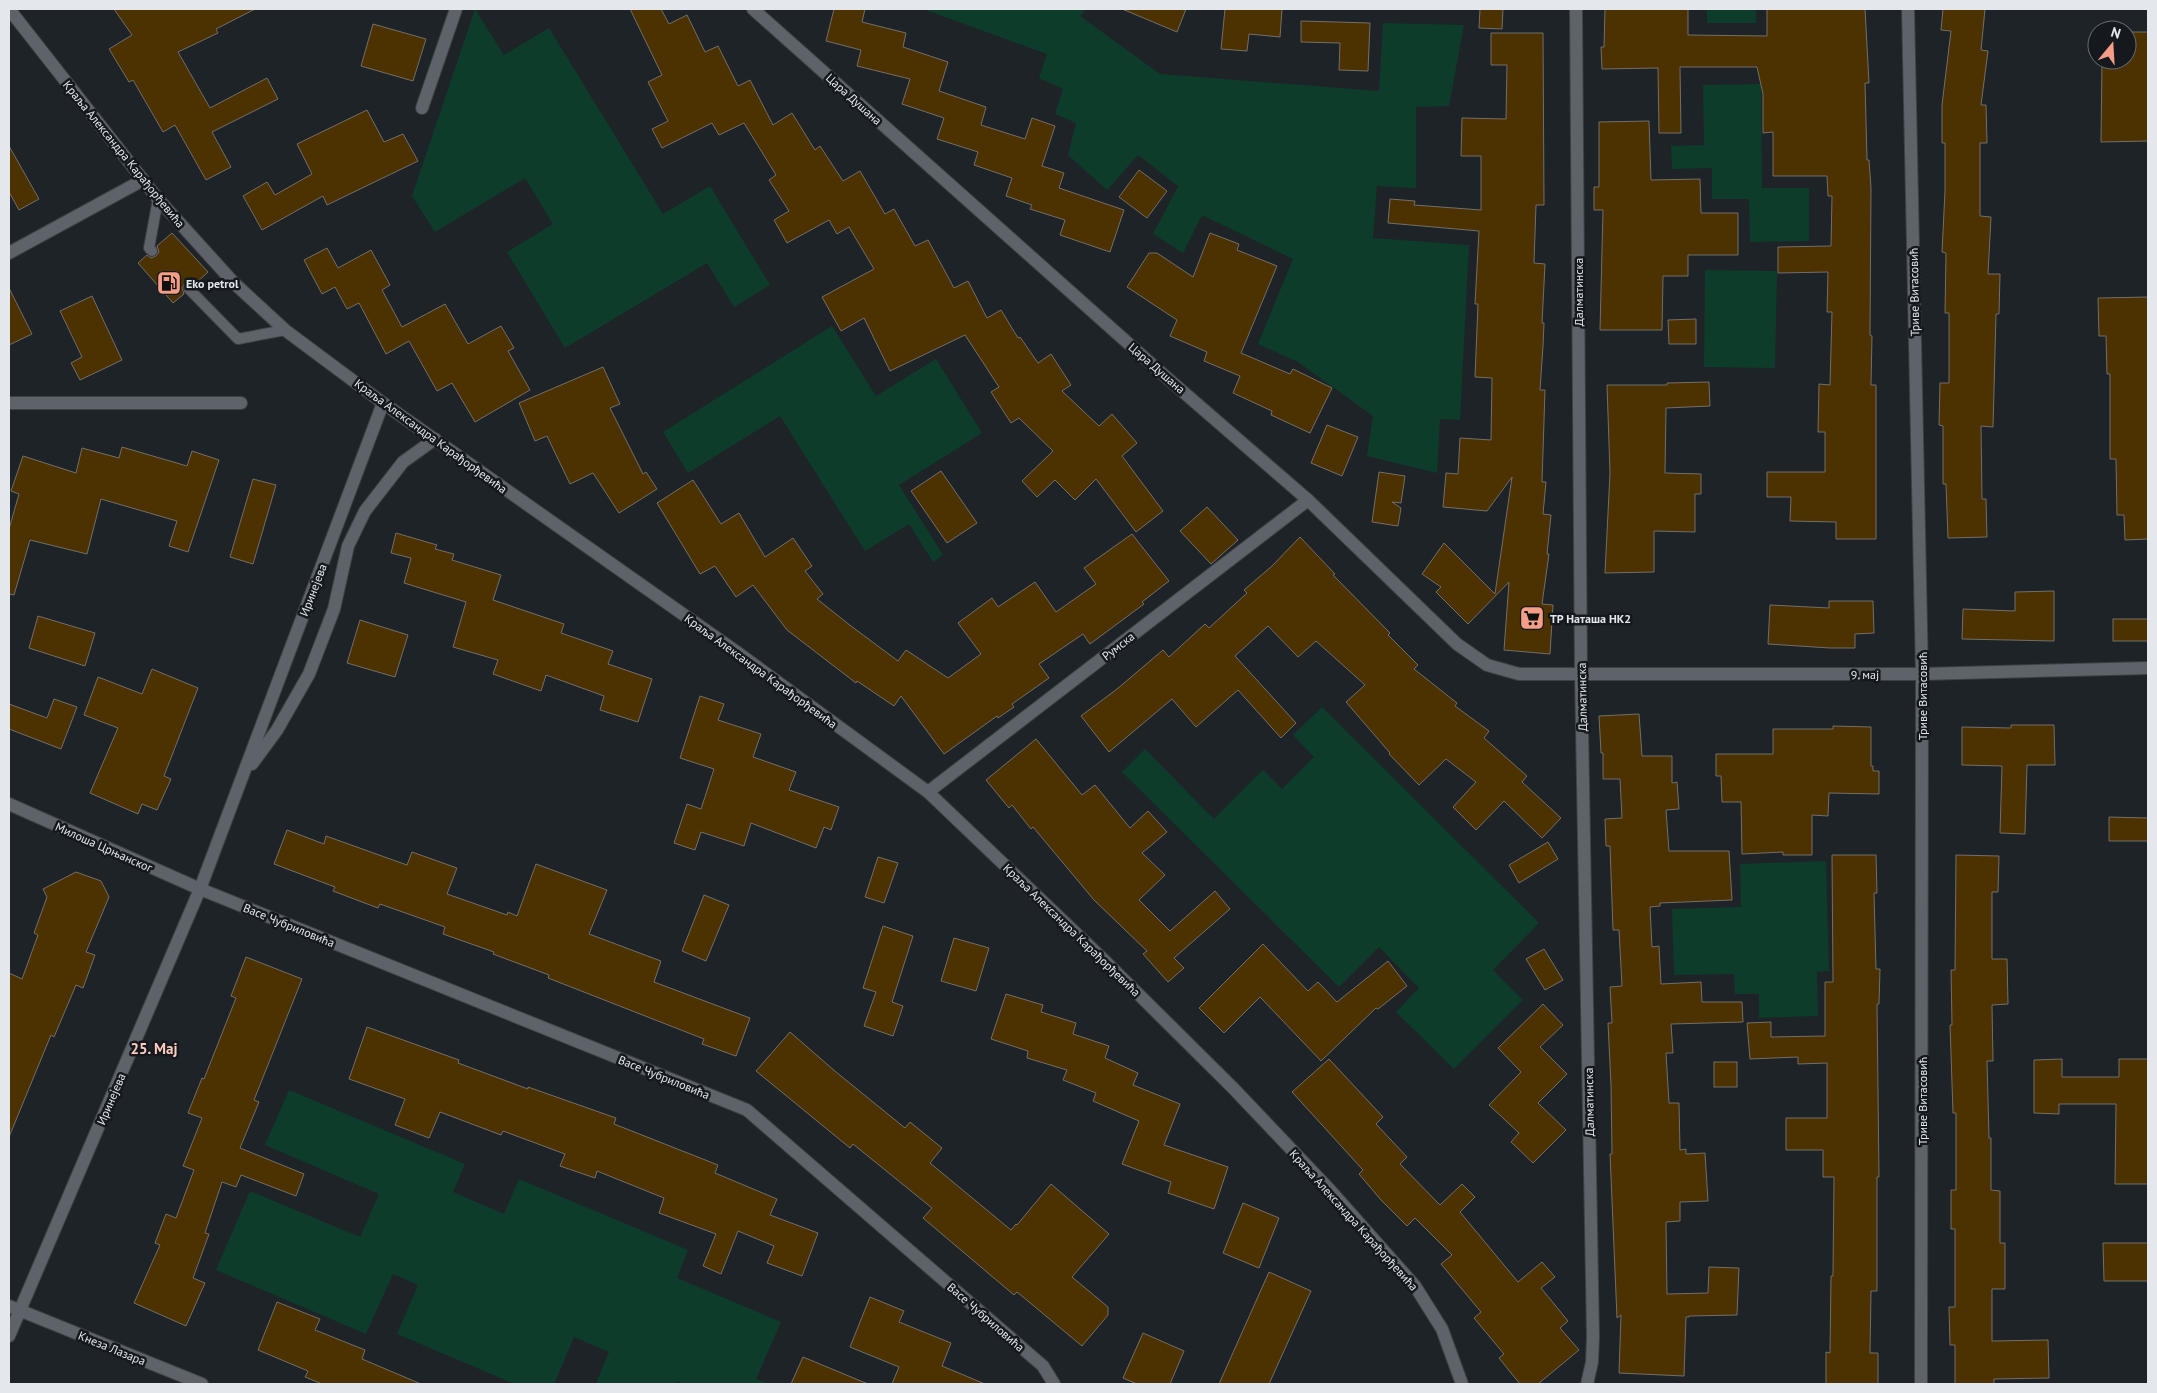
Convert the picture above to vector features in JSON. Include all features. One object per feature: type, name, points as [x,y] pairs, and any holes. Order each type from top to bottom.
[{"type":"street","name":"Краља Александра Карађорђевића","points":[[9,9],[158,199],[234,283],[286,330],[383,403],[730,648],[928,792],[1124,979],[1233,1088],[1329,1189],[1415,1286],[1442,1329],[1462,1384]]},
{"type":"street","points":[[422,108],[456,9]]},
{"type":"street","name":"Цара Душана","points":[[753,9],[1308,500],[1457,644],[1487,666],[1519,674],[1581,673]]},
{"type":"street","name":"Далматинска","points":[[1576,9],[1581,673],[1592,1336],[1592,1362],[1587,1384]]},
{"type":"street","name":"Триве Витасовић","points":[[1908,9],[1922,674],[1921,1384]]},
{"type":"street","points":[[9,253],[143,180]]},
{"type":"street","points":[[9,403],[241,403]]},
{"type":"street","name":"Иринејева","points":[[9,1336],[200,889],[383,403]]},
{"type":"street","name":"Иринејева","points":[[243,776],[277,730],[309,674],[334,609],[348,546],[365,511],[403,462],[434,439]]},
{"type":"street","name":"Румска","points":[[928,792],[1308,500]]},
{"type":"street","name":"9. мај","points":[[1581,673],[1922,674],[2148,668]]},
{"type":"street","name":"Милоша Црњанског","points":[[9,804],[200,889]]},
{"type":"street","name":"Васе Чубриловића","points":[[200,889],[747,1110],[1043,1366],[1054,1384]]},
{"type":"street","name":"Кнеза Лазара","points":[[9,1306],[202,1384]]},
{"type":"lane","points":[[152,251],[149,248],[158,199]]},
{"type":"lane","points":[[189,289],[238,339],[286,330]]},
{"type":"green space","points":[[475,9],[504,55],[549,28],[663,214],[710,186],[770,285],[734,307],[707,263],[565,348],[507,252],[553,224],[525,178],[435,232],[412,196]]},
{"type":"green space","points":[[923,9],[1086,9],[1080,16],[1160,74],[1379,91],[1383,23],[1464,25],[1449,106],[1416,107],[1416,188],[1377,186],[1373,238],[1469,245],[1460,420],[1440,419],[1437,473],[1367,456],[1373,416],[1298,362],[1258,344],[1293,259],[1202,215],[1183,253],[1153,234],[1178,186],[1138,155],[1107,190],[1068,155],[1076,123],[1055,114],[1063,89],[1039,78],[1047,54]]},
{"type":"green space","points":[[1707,9],[1756,9],[1756,23],[1707,23]]},
{"type":"green space","points":[[1761,84],[1762,188],[1809,188],[1809,241],[1750,242],[1749,199],[1712,199],[1712,168],[1672,169],[1671,146],[1704,145],[1703,85]]},
{"type":"green space","points":[[1705,270],[1777,271],[1775,368],[1704,367]]},
{"type":"green space","points":[[832,326],[876,396],[936,359],[982,433],[899,485],[943,555],[933,562],[909,524],[865,551],[780,416],[688,473],[663,432]]},
{"type":"green space","points":[[1322,707],[1539,923],[1493,970],[1523,1000],[1454,1069],[1396,1012],[1419,988],[1379,947],[1339,987],[1122,772],[1145,749],[1214,819],[1263,770],[1282,789],[1314,757],[1293,735]]},
{"type":"green space","points":[[1826,861],[1829,971],[1817,972],[1818,1016],[1759,1018],[1759,994],[1735,994],[1734,974],[1674,975],[1672,909],[1741,907],[1740,864]]},
{"type":"green space","points":[[289,1090],[465,1164],[453,1192],[504,1214],[519,1179],[688,1250],[677,1278],[781,1322],[756,1379],[769,1384],[684,1384],[677,1381],[675,1384],[596,1384],[609,1352],[574,1337],[554,1384],[515,1384],[397,1334],[418,1285],[393,1274],[366,1334],[216,1270],[250,1191],[360,1237],[379,1194],[265,1145]]},
{"type":"building","points":[[114,9],[255,9],[216,29],[218,33],[178,52],[210,108],[267,78],[278,99],[212,132],[231,167],[206,180],[175,125],[163,132],[133,80],[129,82],[109,49],[132,35]]},
{"type":"building","points":[[630,9],[661,9],[669,24],[687,15],[705,52],[718,46],[738,86],[750,80],[773,125],[792,113],[815,150],[820,146],[843,181],[860,171],[885,214],[894,209],[915,246],[928,240],[954,288],[968,281],[987,318],[1001,310],[1018,338],[1020,337],[1038,363],[1051,354],[1071,385],[1062,391],[1099,426],[1112,414],[1137,443],[1122,456],[1163,511],[1136,532],[1096,479],[1075,500],[1055,480],[1037,497],[1022,481],[1053,451],[1019,418],[1011,423],[991,392],[999,387],[965,335],[890,371],[864,318],[841,331],[822,297],[874,269],[849,227],[837,234],[829,220],[787,243],[774,220],[789,211],[769,180],[776,175],[744,123],[719,135],[712,123],[662,148],[652,129],[668,121],[648,82],[662,75]]},
{"type":"building","points":[[834,9],[865,9],[862,22],[906,33],[903,47],[948,62],[939,91],[986,107],[981,125],[1025,139],[1032,118],[1055,126],[1042,166],[1064,173],[1059,188],[1124,210],[1110,252],[1060,235],[1065,220],[1030,209],[1032,205],[1006,196],[1012,178],[974,165],[978,152],[937,139],[944,118],[902,104],[910,79],[857,66],[861,50],[826,41]]},
{"type":"building","points":[[1122,9],[1186,9],[1177,32]]},
{"type":"building","points":[[1225,9],[1282,9],[1280,37],[1249,34],[1247,51],[1221,49]]},
{"type":"building","points":[[1480,9],[1503,9],[1502,29],[1479,28]]},
{"type":"building","points":[[1605,9],[1688,9],[1688,35],[1767,36],[1767,9],[1865,9],[1869,83],[1865,83],[1867,160],[1869,160],[1871,188],[1871,385],[1876,385],[1876,539],[1836,539],[1836,522],[1790,521],[1791,497],[1767,497],[1767,472],[1825,472],[1825,432],[1818,432],[1819,384],[1830,385],[1832,312],[1827,312],[1828,272],[1778,273],[1778,247],[1831,246],[1832,196],[1828,196],[1827,176],[1773,176],[1773,132],[1763,133],[1763,94],[1757,67],[1680,67],[1681,133],[1659,133],[1658,68],[1602,69],[1601,47],[1604,47]]},
{"type":"building","points":[[1943,9],[1985,9],[1981,50],[1988,51],[1981,105],[1986,105],[1987,143],[1980,143],[1980,216],[1991,217],[1988,274],[2000,274],[1999,314],[1996,314],[1993,427],[1981,426],[1982,499],[1986,499],[1987,537],[1948,538],[1946,484],[1943,484],[1943,426],[1939,425],[1940,383],[1949,383],[1949,313],[1945,313],[1946,253],[1942,252],[1945,143],[1942,143],[1942,105],[1951,31],[1941,30]]},
{"type":"building","points":[[1301,21],[1370,23],[1368,71],[1339,70],[1340,43],[1301,42]]},
{"type":"building","points":[[373,24],[426,39],[413,81],[361,66]]},
{"type":"building","points":[[2137,32],[2148,32],[2148,141],[2101,142],[2102,70],[2137,70]]},
{"type":"building","points":[[1491,33],[1543,33],[1544,205],[1536,205],[1534,263],[1545,264],[1540,390],[1545,390],[1542,482],[1546,482],[1543,514],[1551,515],[1547,554],[1549,554],[1542,604],[1553,605],[1550,654],[1504,650],[1509,582],[1468,624],[1436,592],[1441,587],[1422,574],[1444,543],[1495,594],[1512,477],[1487,511],[1443,507],[1446,473],[1458,474],[1460,438],[1491,440],[1492,378],[1475,377],[1478,304],[1475,304],[1479,231],[1388,223],[1390,199],[1415,201],[1414,205],[1481,210],[1481,156],[1461,156],[1462,118],[1506,119],[1507,65],[1491,65]]},
{"type":"building","points":[[367,110],[384,142],[403,134],[418,161],[327,205],[323,196],[262,230],[243,196],[267,182],[275,195],[312,174],[297,144]]},
{"type":"building","points":[[1649,121],[1651,180],[1700,179],[1701,213],[1738,213],[1738,255],[1688,255],[1688,276],[1663,276],[1662,330],[1600,330],[1603,210],[1594,210],[1594,187],[1599,187],[1599,122]]},
{"type":"building","points":[[9,146],[39,199],[19,210],[9,192]]},
{"type":"building","points":[[1139,170],[1167,191],[1147,218],[1119,197]]},
{"type":"building","points":[[172,233],[208,272],[194,285],[190,282],[185,284],[182,288],[184,294],[173,303],[138,263],[147,255],[151,258],[156,256],[159,252],[157,246]]},
{"type":"building","points":[[1210,233],[1239,244],[1237,250],[1277,266],[1241,353],[1290,374],[1293,369],[1332,388],[1310,433],[1271,415],[1272,411],[1233,393],[1240,376],[1204,361],[1207,352],[1170,336],[1177,320],[1127,287],[1149,253],[1157,253],[1193,277]]},
{"type":"building","points":[[327,248],[338,268],[371,250],[390,285],[382,290],[402,327],[445,304],[468,344],[501,326],[514,348],[508,351],[530,390],[475,422],[452,383],[437,391],[409,341],[386,354],[359,303],[347,309],[335,287],[322,294],[304,260]]},
{"type":"building","points":[[9,288],[32,334],[9,345]]},
{"type":"building","points":[[92,296],[122,360],[80,380],[71,363],[82,357],[60,311]]},
{"type":"building","points":[[2148,297],[2148,539],[2125,540],[2124,515],[2117,515],[2116,459],[2110,459],[2110,374],[2107,374],[2106,336],[2099,336],[2098,298]]},
{"type":"building","points":[[1696,319],[1696,344],[1669,344],[1668,320]]},
{"type":"building","points":[[603,367],[620,404],[610,408],[643,474],[646,472],[657,489],[619,513],[593,473],[570,484],[547,436],[535,441],[519,403]]},
{"type":"building","points":[[1709,382],[1710,406],[1666,408],[1665,473],[1701,474],[1701,494],[1695,494],[1695,532],[1654,531],[1654,572],[1605,573],[1610,473],[1607,385],[1667,385],[1667,383]]},
{"type":"building","points":[[1327,425],[1358,437],[1342,476],[1311,463]]},
{"type":"building","points":[[122,447],[187,466],[192,451],[219,460],[188,552],[169,546],[177,521],[101,499],[87,554],[30,540],[14,595],[9,594],[9,529],[19,494],[11,491],[23,456],[76,473],[82,448],[119,458]]},
{"type":"building","points":[[941,471],[977,523],[947,543],[911,491]]},
{"type":"building","points":[[1379,472],[1405,476],[1401,503],[1392,502],[1401,508],[1398,526],[1372,522]]},
{"type":"building","points":[[253,479],[276,485],[253,564],[230,557]]},
{"type":"building","points":[[693,480],[721,524],[739,513],[765,557],[793,538],[812,566],[805,571],[823,594],[817,599],[851,626],[898,661],[906,650],[948,678],[981,654],[958,623],[992,598],[998,607],[1035,582],[1056,612],[1096,584],[1084,568],[1132,534],[1169,581],[1142,602],[1144,604],[1090,644],[1083,634],[1039,664],[1049,678],[1012,704],[1014,707],[998,718],[997,716],[944,754],[901,696],[894,706],[857,681],[856,683],[787,630],[753,585],[736,597],[715,566],[700,574],[657,503]]},
{"type":"building","points":[[1207,507],[1238,540],[1211,564],[1180,531]]},
{"type":"building","points":[[396,533],[437,545],[435,549],[454,554],[452,560],[501,575],[493,600],[564,624],[561,633],[613,651],[608,664],[652,679],[638,722],[600,710],[604,696],[546,675],[541,691],[493,674],[498,660],[453,647],[466,602],[404,583],[411,558],[391,553]]},
{"type":"building","points":[[1300,537],[1335,574],[1333,575],[1390,633],[1388,635],[1418,665],[1414,669],[1457,703],[1455,706],[1489,731],[1484,738],[1527,776],[1522,782],[1561,818],[1542,838],[1504,801],[1476,830],[1453,807],[1476,782],[1446,759],[1419,785],[1389,754],[1346,702],[1365,685],[1316,641],[1298,657],[1268,626],[1235,656],[1296,723],[1281,738],[1238,690],[1196,727],[1172,699],[1109,752],[1081,716],[1117,689],[1163,650],[1169,657],[1205,624],[1209,628],[1247,593],[1244,590],[1272,566]]},
{"type":"building","points":[[2054,591],[2054,641],[1962,639],[1963,609],[2015,611],[2015,592]]},
{"type":"building","points":[[1829,601],[1873,601],[1874,633],[1855,634],[1855,648],[1768,644],[1770,605],[1829,608]]},
{"type":"building","points":[[38,616],[95,633],[85,666],[29,648]]},
{"type":"building","points":[[2113,619],[2148,619],[2148,641],[2113,641]]},
{"type":"building","points":[[360,620],[408,635],[395,677],[347,663]]},
{"type":"building","points":[[152,669],[198,688],[164,776],[171,779],[157,810],[142,804],[138,814],[90,793],[118,728],[84,715],[98,677],[142,694]]},
{"type":"building","points":[[700,696],[724,704],[718,720],[761,734],[753,757],[796,772],[789,790],[839,807],[831,830],[824,827],[816,848],[751,823],[744,846],[701,832],[695,850],[674,843],[687,804],[701,809],[714,769],[680,758]]},
{"type":"building","points":[[54,699],[77,707],[61,749],[9,729],[9,704],[47,718]]},
{"type":"building","points":[[1639,714],[1642,756],[1672,756],[1672,783],[1677,782],[1679,809],[1666,810],[1669,851],[1729,851],[1732,900],[1660,903],[1660,906],[1650,907],[1652,947],[1659,946],[1661,984],[1701,982],[1702,1002],[1742,1002],[1743,1022],[1671,1024],[1673,1053],[1666,1053],[1669,1103],[1679,1103],[1680,1150],[1686,1149],[1686,1154],[1705,1153],[1708,1201],[1680,1202],[1680,1221],[1666,1222],[1667,1294],[1708,1293],[1709,1267],[1739,1268],[1737,1315],[1686,1317],[1684,1376],[1619,1373],[1621,1315],[1617,1318],[1610,1154],[1612,1154],[1611,1085],[1608,1023],[1612,1023],[1610,987],[1622,986],[1619,930],[1613,930],[1610,846],[1606,846],[1605,819],[1622,818],[1620,779],[1603,779],[1603,753],[1601,753],[1599,716]]},
{"type":"building","points":[[2011,725],[2054,725],[2055,765],[2027,765],[2025,834],[2000,833],[2002,766],[1962,765],[1962,727],[2011,728]]},
{"type":"building","points":[[1833,726],[1871,727],[1871,766],[1873,766],[1873,771],[1879,771],[1879,794],[1829,793],[1828,816],[1812,815],[1812,855],[1783,855],[1783,852],[1742,854],[1741,802],[1722,802],[1721,776],[1716,776],[1716,754],[1773,754],[1773,729],[1833,729]]},
{"type":"building","points":[[1036,739],[1082,795],[1095,785],[1130,828],[1148,811],[1167,832],[1142,853],[1165,875],[1139,900],[1170,931],[1215,891],[1230,909],[1174,958],[1184,968],[1168,982],[1143,954],[1147,951],[1094,900],[1033,827],[1031,829],[1012,805],[1009,808],[986,780]]},
{"type":"building","points":[[2109,817],[2148,818],[2148,841],[2109,841]]},
{"type":"building","points":[[287,830],[324,844],[326,836],[407,865],[412,852],[457,868],[447,894],[507,915],[508,912],[517,916],[536,864],[607,890],[589,934],[661,961],[654,982],[750,1018],[736,1056],[702,1044],[704,1039],[548,978],[549,975],[493,954],[494,952],[443,934],[445,927],[380,904],[378,908],[333,891],[335,887],[274,864]]},
{"type":"building","points":[[1548,842],[1558,859],[1519,883],[1509,865]]},
{"type":"building","points":[[1832,855],[1876,855],[1877,893],[1874,893],[1876,969],[1880,969],[1879,1004],[1877,1004],[1879,1177],[1877,1177],[1877,1291],[1871,1291],[1870,1353],[1878,1353],[1878,1384],[1826,1384],[1826,1352],[1830,1353],[1831,1276],[1833,1276],[1834,1177],[1823,1177],[1823,1150],[1786,1150],[1786,1118],[1827,1118],[1827,1063],[1798,1064],[1798,1057],[1750,1059],[1747,1023],[1771,1022],[1771,1037],[1825,1036],[1825,982],[1833,982]]},
{"type":"building","points":[[1956,855],[1999,856],[1998,892],[1992,892],[1992,959],[2007,959],[2008,1004],[1992,1005],[1993,1061],[1987,1061],[1989,1138],[1991,1138],[1991,1190],[2000,1191],[2000,1243],[2005,1243],[2005,1289],[1992,1289],[1992,1341],[2048,1340],[2049,1378],[1994,1379],[1994,1384],[1955,1384],[1955,1345],[1950,1345],[1949,1307],[1955,1307],[1955,1229],[1951,1229],[1951,1190],[1956,1190],[1956,1113],[1953,1113],[1950,1025],[1952,1025],[1951,970],[1955,970]]},
{"type":"building","points":[[878,857],[898,863],[884,903],[865,897]]},
{"type":"building","points":[[76,872],[101,881],[109,897],[86,952],[95,955],[83,988],[76,985],[54,1037],[51,1035],[9,1137],[9,973],[22,979],[38,935],[34,933],[47,897],[43,889]]},
{"type":"building","points":[[704,895],[729,905],[706,961],[682,951]]},
{"type":"building","points":[[883,926],[913,936],[892,1002],[903,1006],[893,1036],[864,1026],[876,992],[863,988]]},
{"type":"building","points":[[954,938],[989,948],[976,991],[941,981]]},
{"type":"building","points":[[1263,944],[1308,991],[1318,982],[1337,1002],[1388,961],[1407,986],[1378,1009],[1376,1008],[1321,1061],[1260,997],[1224,1033],[1199,1008]]},
{"type":"building","points":[[1544,949],[1563,980],[1545,990],[1526,959]]},
{"type":"building","points":[[246,957],[302,979],[254,1100],[259,1102],[240,1148],[304,1174],[296,1196],[241,1175],[236,1187],[222,1182],[205,1233],[209,1234],[193,1278],[205,1283],[186,1326],[134,1303],[160,1245],[155,1243],[166,1214],[176,1218],[194,1170],[183,1166],[202,1118],[188,1113],[202,1078],[204,1079],[236,998],[231,996]]},
{"type":"building","points":[[1006,994],[1043,1005],[1041,1012],[1076,1023],[1073,1034],[1109,1046],[1105,1058],[1138,1073],[1133,1085],[1180,1104],[1164,1145],[1228,1167],[1214,1209],[1168,1193],[1171,1182],[1122,1164],[1139,1121],[1093,1101],[1096,1093],[1063,1080],[1067,1070],[1027,1058],[1028,1051],[991,1039]]},
{"type":"building","points":[[1543,1004],[1563,1025],[1540,1047],[1567,1074],[1538,1103],[1566,1130],[1533,1163],[1511,1142],[1519,1133],[1489,1105],[1521,1072],[1498,1048]]},
{"type":"building","points":[[367,1027],[459,1060],[458,1063],[528,1089],[528,1087],[616,1118],[614,1124],[718,1165],[715,1173],[777,1199],[770,1215],[818,1233],[802,1276],[767,1263],[774,1246],[738,1231],[721,1274],[703,1266],[716,1234],[659,1213],[664,1198],[597,1171],[595,1178],[560,1166],[565,1154],[503,1131],[501,1135],[440,1112],[429,1138],[395,1125],[405,1099],[349,1079]]},
{"type":"building","points":[[790,1032],[905,1128],[910,1122],[942,1148],[930,1163],[1011,1230],[1051,1184],[1109,1234],[1072,1277],[1108,1307],[1108,1315],[1082,1346],[1017,1292],[1014,1295],[923,1218],[932,1208],[853,1144],[850,1148],[756,1071]]},
{"type":"building","points":[[1329,1059],[1383,1117],[1376,1124],[1407,1157],[1400,1164],[1440,1205],[1462,1184],[1475,1197],[1460,1212],[1518,1282],[1542,1262],[1555,1277],[1541,1288],[1568,1321],[1560,1328],[1579,1350],[1538,1384],[1520,1384],[1499,1358],[1504,1354],[1474,1318],[1481,1312],[1441,1264],[1452,1255],[1415,1218],[1407,1226],[1381,1200],[1359,1174],[1363,1170],[1292,1092]]},
{"type":"building","points":[[2062,1059],[2062,1077],[2119,1077],[2119,1059],[2148,1059],[2148,1184],[2115,1184],[2116,1104],[2059,1104],[2059,1114],[2034,1113],[2034,1060]]},
{"type":"building","points":[[1714,1062],[1737,1062],[1737,1087],[1714,1087]]},
{"type":"building","points":[[1243,1203],[1279,1218],[1259,1268],[1223,1253]]},
{"type":"building","points":[[2103,1243],[2148,1243],[2148,1281],[2104,1281]]},
{"type":"building","points":[[1269,1272],[1311,1291],[1269,1384],[1219,1384]]},
{"type":"building","points":[[870,1297],[904,1311],[899,1322],[951,1343],[942,1366],[985,1384],[892,1384],[899,1367],[850,1347]]},
{"type":"building","points":[[277,1302],[320,1319],[315,1330],[365,1350],[362,1359],[421,1384],[322,1384],[305,1377],[308,1371],[258,1350]]},
{"type":"building","points":[[1143,1333],[1184,1351],[1170,1384],[1137,1384],[1123,1378]]},
{"type":"building","points":[[803,1357],[868,1384],[791,1384]]},
{"type":"place","name":"Eko petrol","points":[[169,283]]},
{"type":"place","name":"ТР Наташа НК2","points":[[1532,618]]},
{"type":"district","name":"25. Мај","points":[[154,1048]]}]
